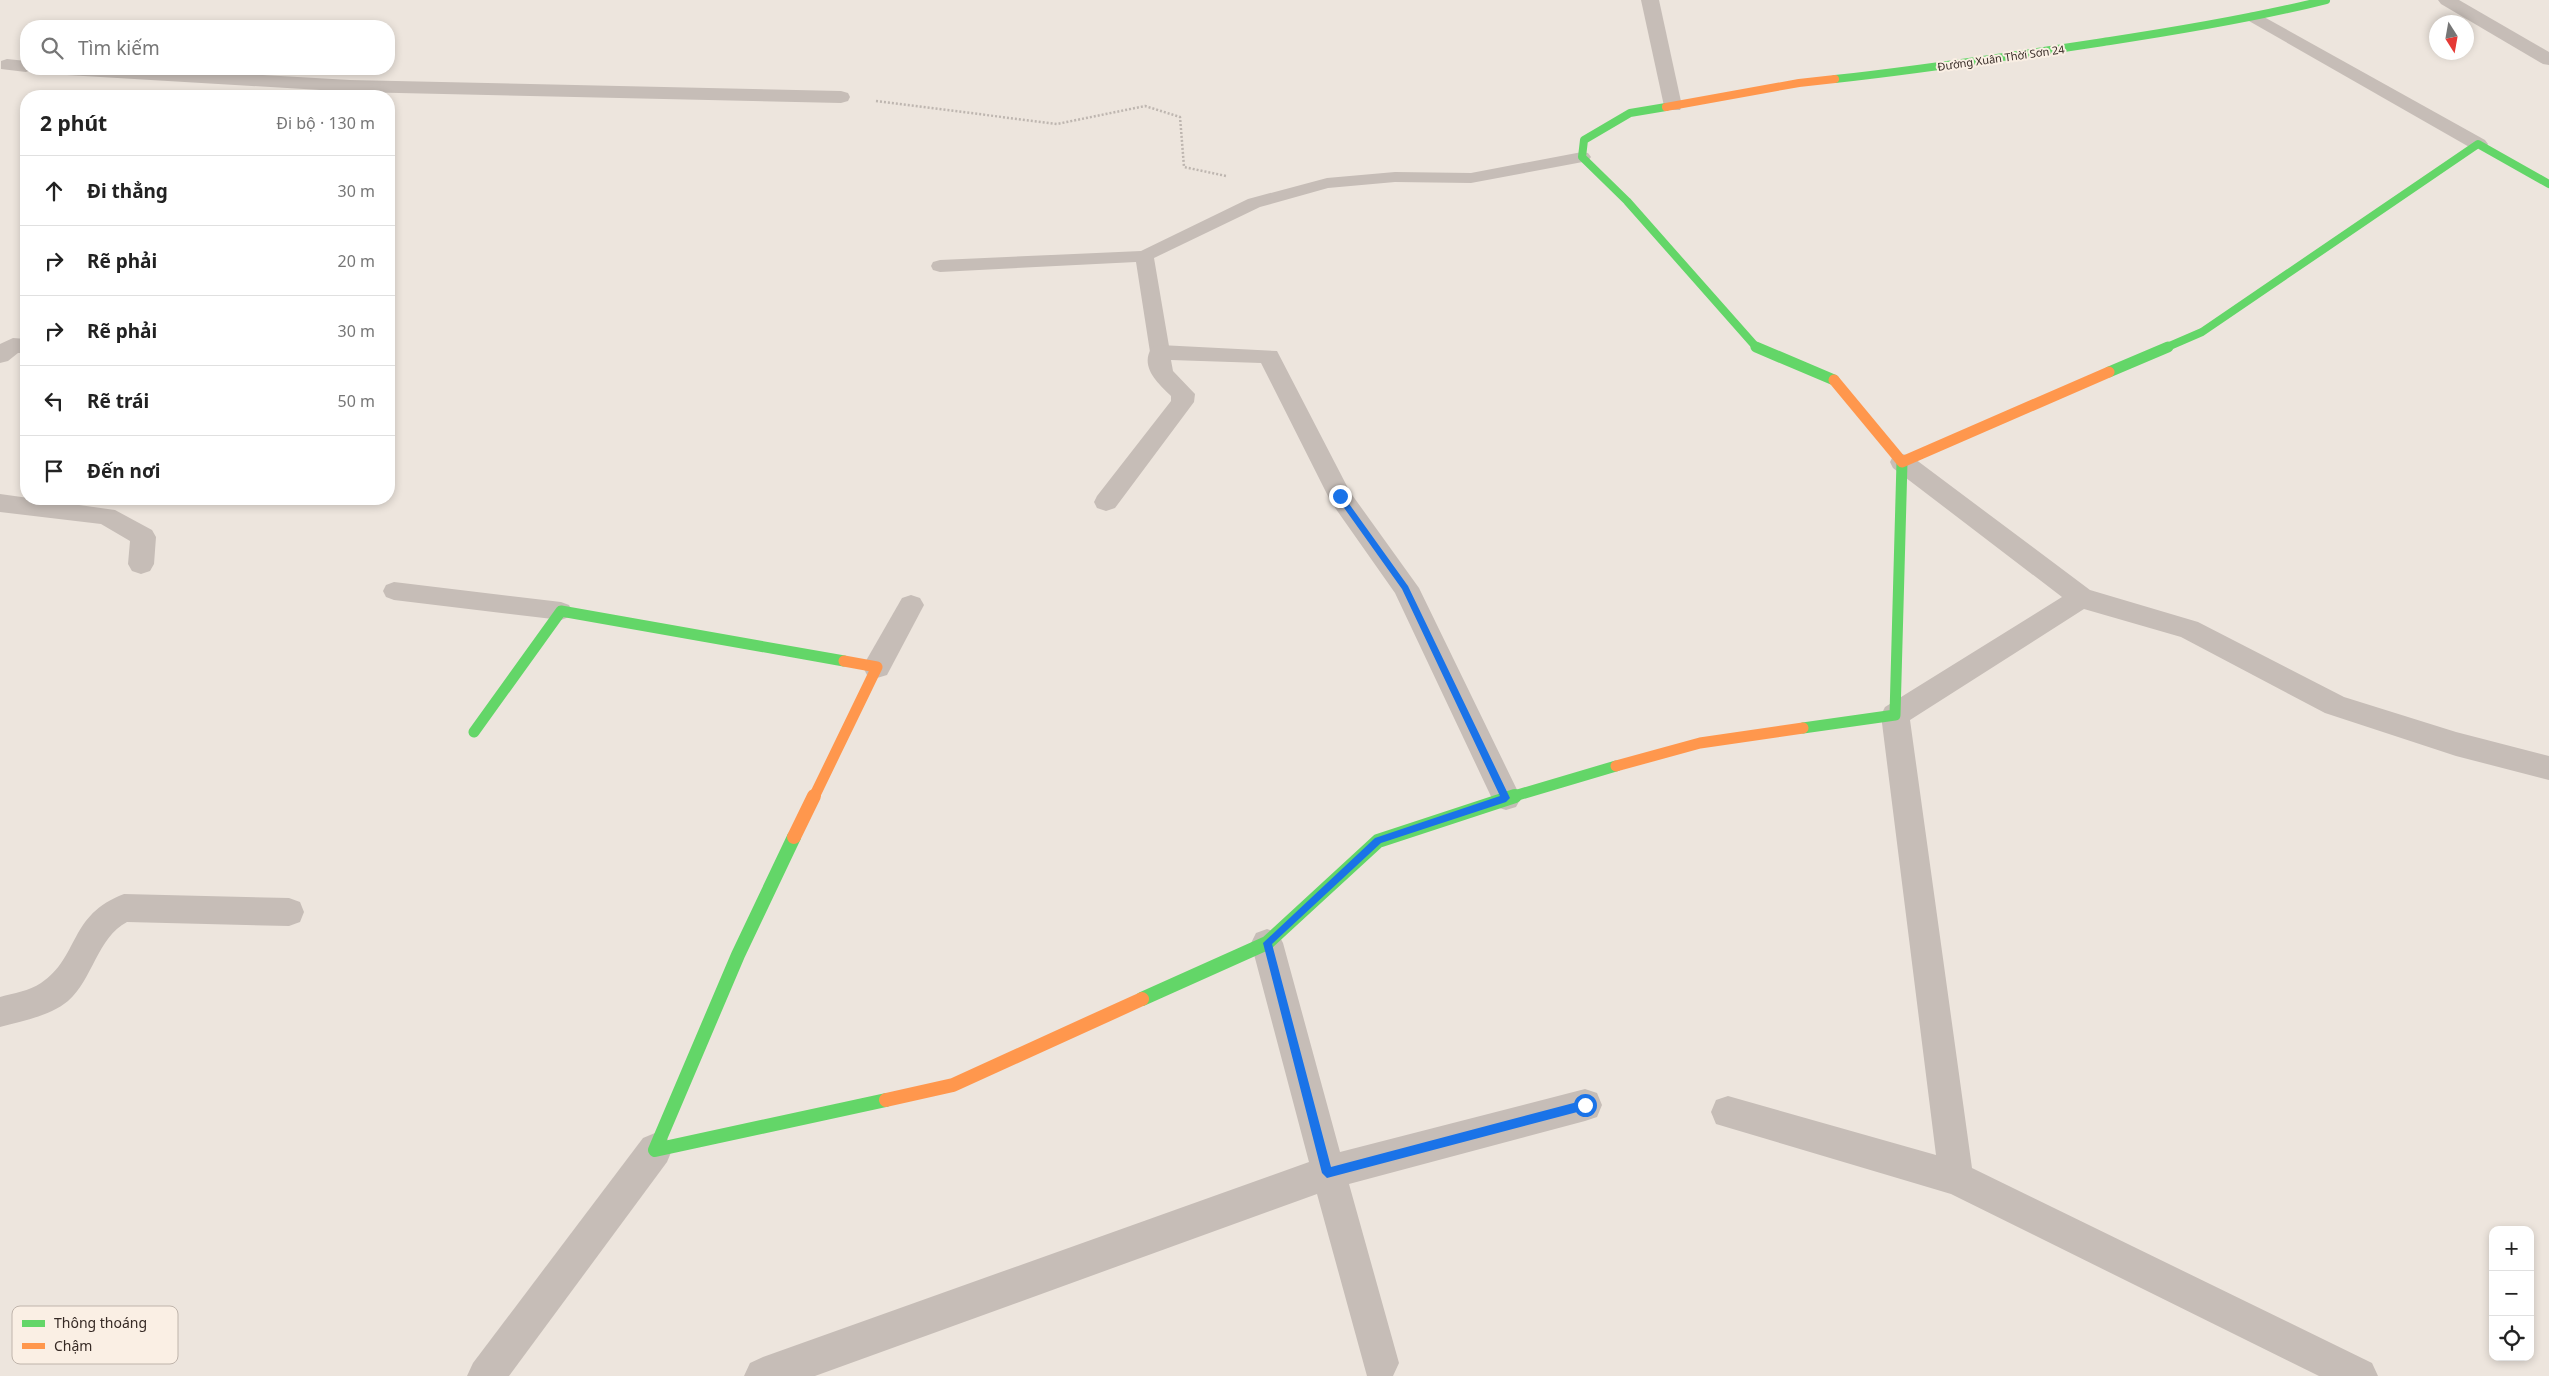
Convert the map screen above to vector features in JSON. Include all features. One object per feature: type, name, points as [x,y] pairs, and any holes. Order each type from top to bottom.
[{"type":"street","points":[[1650,0],[1673,106]]},
{"type":"street","name":"Đường Xuân Thời Sơn 24","points":[[1582,157],[1584,140],[1630,113],[1799,83],[1960,65],[2255,17],[2326,0]]},
{"type":"street","points":[[2447,0],[2549,60]]},
{"type":"street","points":[[2255,17],[2549,184]]},
{"type":"street","points":[[8,65],[20,66]]},
{"type":"street","points":[[143,75],[334,90]]},
{"type":"street","points":[[395,92],[841,97]]},
{"type":"street","points":[[1902,462],[2202,332],[2478,144]]},
{"type":"street","points":[[1582,157],[1634,208],[1757,348],[1832,378],[1902,462],[2081,598],[2189,629],[2335,705],[2456,744],[2549,768]]},
{"type":"street","points":[[0,356],[13,345],[20,346]]},
{"type":"street","points":[[1106,502],[1182,402],[1183,394],[1164,378],[1158,366],[1160,352],[1269,356],[1340,496],[1406,588],[1506,798]]},
{"type":"street","points":[[1902,462],[1895,715],[1956,1178]]},
{"type":"street","points":[[0,502],[20,505]]},
{"type":"street","points":[[23,505],[106,516],[143,537],[141,564]]},
{"type":"street","points":[[654,1150],[953,1085],[1267,943],[1378,840],[1506,798],[1700,743],[1895,715],[2081,598]]},
{"type":"street","points":[[486,1376],[654,1150],[738,955],[858,702],[910,605]]},
{"type":"street","points":[[474,732],[561,610],[877,668]]},
{"type":"street","points":[[0,1012],[41,1000],[58,990],[67,980],[102,921],[111,913],[124,908],[289,912]]},
{"type":"street","points":[[1267,943],[1327,1173],[1380,1363]]},
{"type":"street","points":[[762,1376],[1327,1173],[1585,1105]]},
{"type":"street","points":[[1728,1112],[1956,1178],[2359,1376]]},
{"type":"lane","points":[[940,266],[1144,256],[1254,203],[1327,183],[1395,177],[1471,178],[1582,157]]},
{"type":"lane","points":[[1144,256],[1160,352]]},
{"type":"lane","points":[[394,591],[561,610]]},
{"type":"path","points":[[841,97],[1057,124],[1145,106],[1180,117],[1184,167],[1236,178],[1277,196]]},
{"type":"traffic: fast","points":[[1835,79],[1972,62],[2164,33],[2326,0]]},
{"type":"traffic: fast","points":[[1666,107],[1630,113],[1584,140],[1582,157],[1627,201],[1757,348],[1834,380]]},
{"type":"traffic: fast","points":[[2109,372],[2202,332],[2478,144],[2549,184]]},
{"type":"traffic: fast","points":[[1803,728],[1895,715],[1902,462]]},
{"type":"traffic: fast","points":[[474,732],[561,611],[844,661]]},
{"type":"traffic: fast","points":[[1142,999],[1267,943],[1378,841],[1544,786],[1616,766]]},
{"type":"traffic: fast","points":[[794,837],[738,955],[655,1150],[886,1100]]},
{"type":"traffic: slow","points":[[1666,107],[1799,83],[1835,79]]},
{"type":"traffic: slow","points":[[1834,380],[1902,462],[2109,372]]},
{"type":"traffic: slow","points":[[794,837],[877,667],[844,661]]},
{"type":"traffic: slow","points":[[1616,766],[1700,743],[1803,728]]},
{"type":"traffic: slow","points":[[886,1100],[953,1085],[1142,999]]},
{"type":"route","points":[[1340,496],[1406,588],[1506,798],[1378,840],[1267,943],[1327,1173],[1585,1105]]}]
